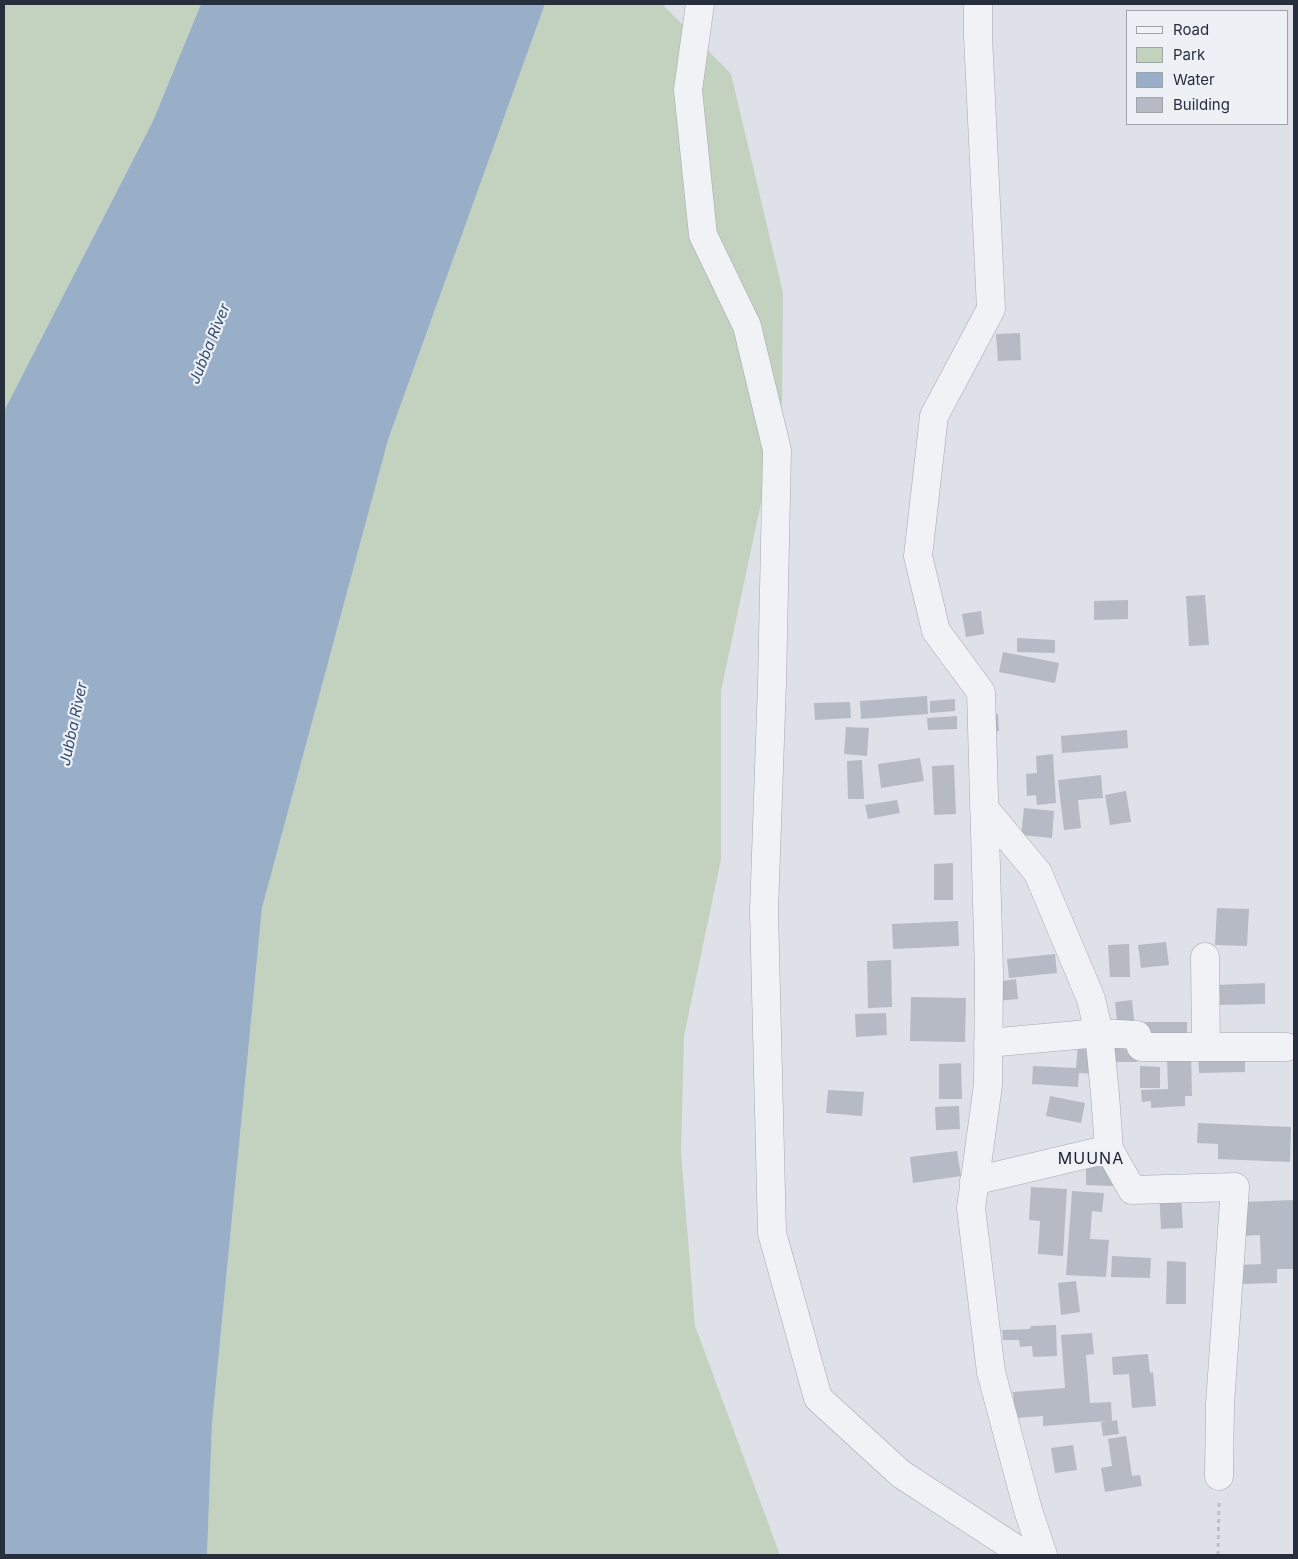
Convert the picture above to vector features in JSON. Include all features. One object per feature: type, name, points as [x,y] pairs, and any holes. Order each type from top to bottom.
[{"type":"street","points":[[700,4],[688,90],[703,235],[747,326],[777,450],[772,693],[764,911],[772,1234],[818,1398],[901,1474],[1025,1555]]},
{"type":"street","points":[[978,4],[991,309],[934,416],[918,556],[936,631],[981,692],[989,972],[988,1085],[971,1208],[991,1372],[1028,1510],[1043,1555]]},
{"type":"street","points":[[984,808],[1038,873],[1090,999],[1099,1033],[1109,1150],[1132,1190],[1235,1187],[1220,1404],[1219,1476]]},
{"type":"street","points":[[1205,957],[1206,1048]]},
{"type":"street","points":[[988,1043],[1099,1033],[1138,1035],[1141,1047],[1286,1047]]},
{"type":"street","points":[[974,1181],[1109,1150]]},
{"type":"path","points":[[1218,1555],[1219,1476]]},
{"type":"green space","points":[[4,4],[201,4],[153,121],[4,411]]},
{"type":"green space","points":[[545,4],[662,4],[731,74],[783,293],[782,404],[721,691],[721,859],[684,1036],[681,1152],[695,1326],[780,1555],[207,1555],[212,1424],[262,908],[388,440]]},
{"type":"water","name":"Jubba River","points":[[201,4],[545,4],[388,440],[262,908],[212,1424],[207,1555],[4,1555],[4,411],[153,121]]},
{"type":"building","points":[[1020,333],[1021,360],[998,361],[996,334]]},
{"type":"building","points":[[1205,595],[1209,645],[1189,646],[1186,596]]},
{"type":"building","points":[[1128,600],[1128,619],[1094,620],[1094,601]]},
{"type":"building","points":[[981,611],[984,634],[966,637],[962,614]]},
{"type":"building","points":[[1017,638],[1055,640],[1055,653],[1017,652]]},
{"type":"building","points":[[1003,652],[1059,663],[1055,683],[999,672]]},
{"type":"building","points":[[927,696],[928,714],[861,719],[860,701]]},
{"type":"building","points":[[955,699],[955,711],[930,713],[930,701]]},
{"type":"building","points":[[850,702],[851,718],[815,720],[814,703]]},
{"type":"building","points":[[987,714],[998,714],[999,731],[987,732]]},
{"type":"building","points":[[957,716],[957,729],[928,730],[927,718]]},
{"type":"building","points":[[846,727],[869,728],[867,756],[844,754]]},
{"type":"building","points":[[1127,730],[1128,748],[1062,753],[1061,736]]},
{"type":"building","points":[[1053,754],[1056,803],[1037,805],[1036,795],[1027,796],[1026,774],[1037,773],[1036,756]]},
{"type":"building","points":[[920,758],[924,781],[881,788],[878,764]]},
{"type":"building","points":[[862,760],[864,799],[848,799],[847,761]]},
{"type":"building","points":[[954,765],[956,814],[934,815],[932,766]]},
{"type":"building","points":[[1101,775],[1103,798],[1078,800],[1081,828],[1064,830],[1058,780]]},
{"type":"building","points":[[1126,791],[1131,822],[1110,825],[1105,795]]},
{"type":"building","points":[[897,800],[900,813],[868,819],[865,805]]},
{"type":"building","points":[[1024,808],[1054,811],[1052,838],[1021,835]]},
{"type":"building","points":[[953,863],[953,900],[934,900],[934,864]]},
{"type":"building","points":[[1217,908],[1249,909],[1247,946],[1215,945]]},
{"type":"building","points":[[958,921],[959,946],[893,949],[892,924]]},
{"type":"building","points":[[1166,942],[1169,965],[1141,968],[1138,945]]},
{"type":"building","points":[[1129,944],[1130,977],[1110,977],[1108,945]]},
{"type":"building","points":[[1055,954],[1057,973],[1009,978],[1007,959]]},
{"type":"building","points":[[891,960],[892,1007],[868,1008],[867,961]]},
{"type":"building","points":[[1016,979],[1018,999],[997,1001],[995,982]]},
{"type":"building","points":[[1265,983],[1265,1004],[1219,1005],[1217,985]]},
{"type":"building","points":[[911,997],[966,998],[965,1042],[910,1041]]},
{"type":"building","points":[[1132,1000],[1135,1029],[1118,1031],[1115,1002]]},
{"type":"building","points":[[886,1013],[887,1035],[856,1037],[855,1014]]},
{"type":"building","points":[[1142,1022],[1187,1022],[1187,1044],[1142,1043]]},
{"type":"building","points":[[1078,1043],[1098,1044],[1097,1074],[1079,1073],[1078,1087],[1032,1084],[1033,1066],[1076,1068]]},
{"type":"building","points":[[1102,1043],[1137,1043],[1137,1062],[1102,1062]]},
{"type":"building","points":[[1245,1052],[1245,1072],[1199,1073],[1198,1053]]},
{"type":"building","points":[[1191,1054],[1192,1096],[1185,1096],[1185,1106],[1151,1108],[1151,1101],[1142,1102],[1141,1090],[1168,1089],[1167,1055]]},
{"type":"building","points":[[961,1063],[962,1099],[939,1099],[939,1064]]},
{"type":"building","points":[[1140,1066],[1160,1067],[1160,1088],[1140,1088]]},
{"type":"building","points":[[828,1090],[864,1092],[862,1116],[826,1113]]},
{"type":"building","points":[[1050,1096],[1085,1103],[1081,1123],[1046,1116]]},
{"type":"building","points":[[959,1106],[960,1129],[936,1130],[935,1107]]},
{"type":"building","points":[[1198,1123],[1291,1127],[1290,1162],[1218,1159],[1218,1144],[1197,1143]]},
{"type":"building","points":[[957,1151],[961,1176],[913,1183],[910,1157]]},
{"type":"building","points":[[1086,1164],[1113,1164],[1113,1186],[1086,1185]]},
{"type":"building","points":[[1031,1187],[1067,1189],[1063,1256],[1038,1254],[1040,1221],[1029,1220]]},
{"type":"building","points":[[1072,1191],[1104,1193],[1102,1212],[1092,1211],[1090,1239],[1109,1240],[1106,1277],[1066,1275]]},
{"type":"building","points":[[1181,1191],[1183,1228],[1161,1229],[1159,1192]]},
{"type":"building","points":[[1294,1200],[1294,1269],[1277,1269],[1277,1283],[1240,1284],[1239,1265],[1261,1264],[1260,1235],[1242,1236],[1241,1202]]},
{"type":"building","points":[[1112,1256],[1151,1258],[1150,1278],[1111,1277]]},
{"type":"building","points":[[1167,1261],[1186,1262],[1186,1304],[1166,1304]]},
{"type":"building","points":[[1076,1281],[1080,1312],[1061,1315],[1058,1283]]},
{"type":"building","points":[[1056,1325],[1057,1356],[1033,1357],[1032,1346],[1020,1347],[1019,1340],[1003,1340],[1002,1330],[1030,1329],[1031,1326]]},
{"type":"building","points":[[1092,1333],[1094,1354],[1086,1355],[1090,1403],[1111,1402],[1112,1421],[1117,1420],[1119,1434],[1103,1436],[1101,1422],[1107,1421],[1043,1426],[1043,1416],[1015,1418],[1013,1392],[1065,1388],[1061,1335]]},
{"type":"building","points":[[1148,1354],[1150,1373],[1153,1372],[1156,1406],[1132,1408],[1129,1374],[1113,1375],[1112,1357]]},
{"type":"building","points":[[1126,1436],[1132,1476],[1140,1475],[1142,1486],[1105,1492],[1101,1468],[1112,1466],[1108,1439]]},
{"type":"building","points":[[1073,1445],[1077,1470],[1055,1473],[1051,1448]]},
{"type":"district","name":"MUUNA","points":[[1091,1159]]}]
